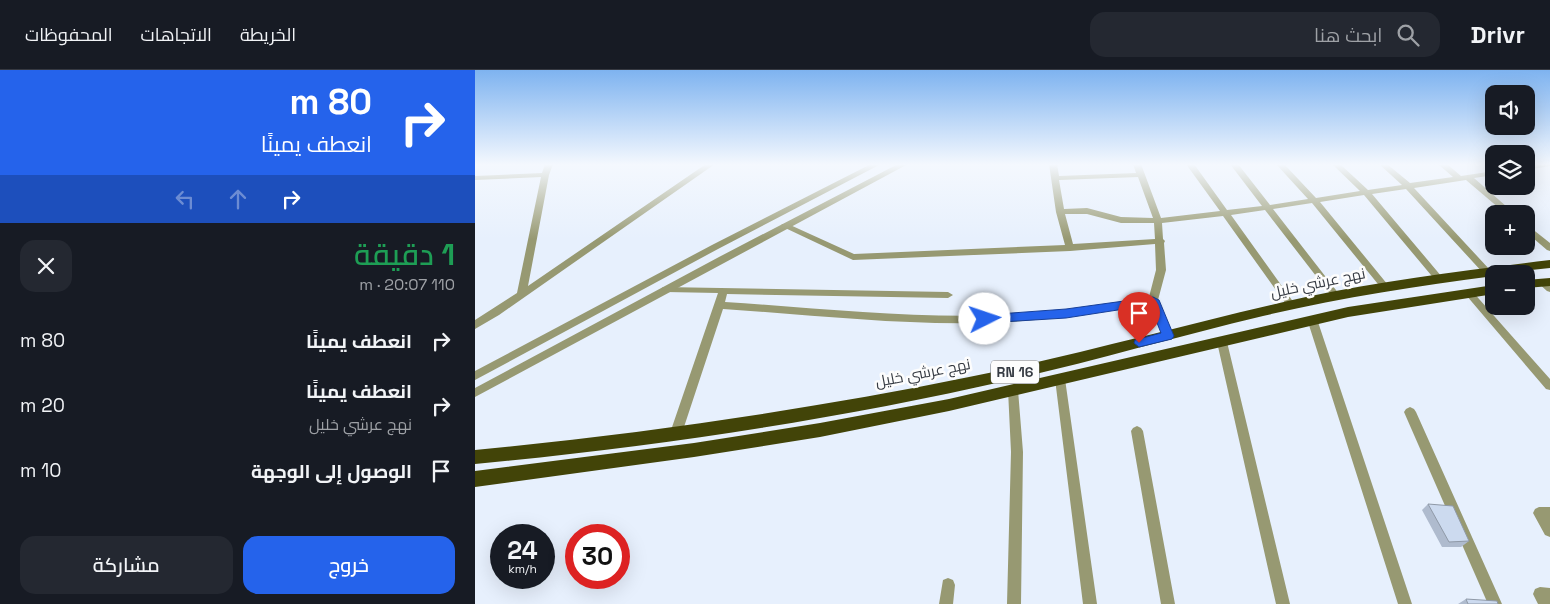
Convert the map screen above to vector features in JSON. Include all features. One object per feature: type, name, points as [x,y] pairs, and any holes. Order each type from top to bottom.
[{"type":"highway","name":"نهج عرشي خليل","points":[[1535,266],[1550,264]]},
{"type":"highway","name":"نهج عرشي خليل","points":[[475,457],[676,433],[813,412],[971,382],[1291,305],[1385,287],[1485,272]]},
{"type":"highway","name":"RN 16","points":[[475,479],[694,450],[821,430],[949,405],[1313,322],[1348,312],[1485,290]]},
{"type":"street","points":[[522,294],[542,189]]},
{"type":"street","points":[[475,325],[675,189]]},
{"type":"street","points":[[475,376],[715,247],[828,189]]},
{"type":"street","points":[[475,392],[856,189]]},
{"type":"street","points":[[1057,189],[1060,212],[1070,248]]},
{"type":"street","points":[[1146,189],[1158,221],[1161,241],[1161,270],[1153,300],[1168,336]]},
{"type":"street","points":[[1208,189],[1291,305]]},
{"type":"street","points":[[1254,189],[1336,296]]},
{"type":"street","points":[[1303,189],[1385,287]]},
{"type":"street","points":[[1363,189],[1439,279]]},
{"type":"street","points":[[1060,212],[1087,211],[1121,220],[1158,221],[1388,189]]},
{"type":"street","points":[[1411,189],[1485,270]]},
{"type":"street","points":[[1482,189],[1501,205]]},
{"type":"street","points":[[785,226],[853,257],[1070,248],[1161,241]]},
{"type":"street","points":[[1535,235],[1550,248]]},
{"type":"street","points":[[666,289],[948,295]]},
{"type":"street","points":[[676,433],[724,290]]},
{"type":"street","points":[[1469,293],[1550,386]]},
{"type":"street","points":[[719,306],[985,319],[1066,314],[1153,300]]},
{"type":"street","points":[[1313,322],[1405,604]]},
{"type":"street","points":[[1222,342],[1283,604]]},
{"type":"street","points":[[1060,379],[1090,604]]},
{"type":"street","points":[[1013,390],[1017,452],[1014,604]]},
{"type":"street","points":[[1410,412],[1495,604]]},
{"type":"street","points":[[1137,431],[1168,604]]},
{"type":"street","points":[[1550,512],[1539,513],[1550,531]]},
{"type":"street","points":[[946,604],[948,585]]},
{"type":"street","points":[[1545,604],[1541,594],[1550,594]]},
{"type":"building","points":[[1428,504],[1453,506],[1469,541],[1449,542]]},
{"type":"building","points":[[1466,599],[1497,601],[1498,604],[1468,604]]},
{"type":"route","points":[[985,319],[1066,314],[1153,300],[1168,336],[1139,343]]}]
